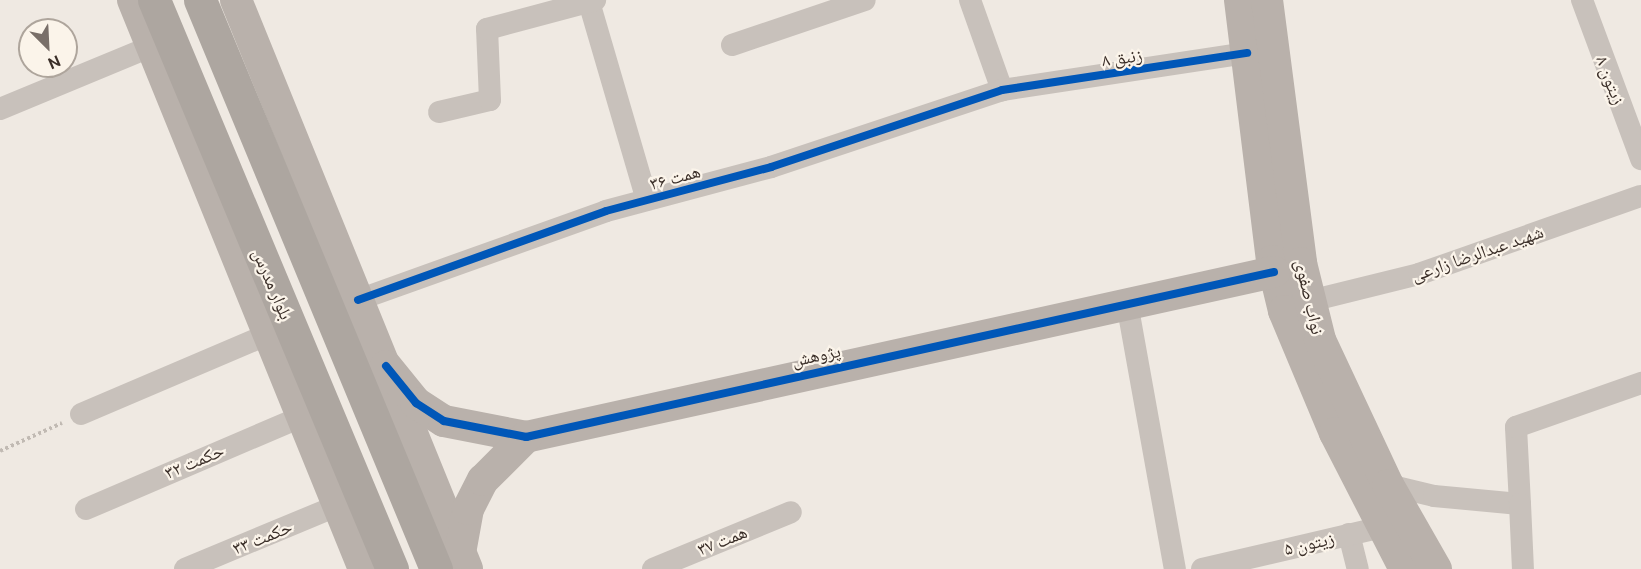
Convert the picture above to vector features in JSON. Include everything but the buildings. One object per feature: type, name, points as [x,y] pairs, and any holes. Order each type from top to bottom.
[{"type":"main road","name":"بلوار مدرس","points":[[154,0],[392,569]]},
{"type":"main road","points":[[200,0],[230,74],[454,564]]},
{"type":"street","points":[[133,0],[364,569]]},
{"type":"street","points":[[236,0],[386,366],[454,564]]},
{"type":"street","points":[[732,45],[865,0]]},
{"type":"street","points":[[970,0],[1002,90]]},
{"type":"street","name":"نواب صفوی","points":[[1240,0],[1247,53],[1320,340],[1388,485],[1436,569]]},
{"type":"street","name":"نواب صفوی","points":[[1267,0],[1274,272],[1296,347],[1382,527],[1405,569]]},
{"type":"street","name":"زیتون ۸","points":[[1582,0],[1641,159]]},
{"type":"street","points":[[439,112],[490,100],[487,29],[592,1],[647,200]]},
{"type":"street","points":[[0,109],[152,46]]},
{"type":"street","name":"زنبق ۸","points":[[1002,90],[1247,53]]},
{"type":"street","points":[[230,74],[261,62]]},
{"type":"street","name":"همت ۳۶","points":[[358,300],[647,200],[771,167],[1002,90]]},
{"type":"street","name":"شهید عبدالرضا زارعی","points":[[1310,301],[1419,274],[1641,196]]},
{"type":"street","name":"پژوهش","points":[[386,366],[416,403],[444,422],[526,437],[1274,272]]},
{"type":"street","points":[[1127,303],[1175,569]]},
{"type":"street","points":[[81,414],[269,334]]},
{"type":"street","points":[[1522,569],[1516,427],[1641,383]]},
{"type":"street","name":"حکمت ۳۲","points":[[86,508],[303,416]]},
{"type":"street","points":[[454,564],[468,509],[483,480],[526,437]]},
{"type":"street","points":[[1388,485],[1434,496],[1520,504]]},
{"type":"street","name":"حکمت ۳۳","points":[[185,569],[339,505]]},
{"type":"street","name":"همت ۳۷","points":[[653,569],[791,512]]},
{"type":"street","name":"زیتون ۵","points":[[1202,569],[1382,527]]},
{"type":"street","points":[[1349,534],[1358,569]]},
{"type":"path","points":[[0,451],[81,414]]},
{"type":"cycle path","points":[[358,300],[606,211],[771,167],[1002,90],[1247,53]]},
{"type":"cycle path","points":[[386,366],[416,403],[444,421],[526,437],[1274,272]]}]
